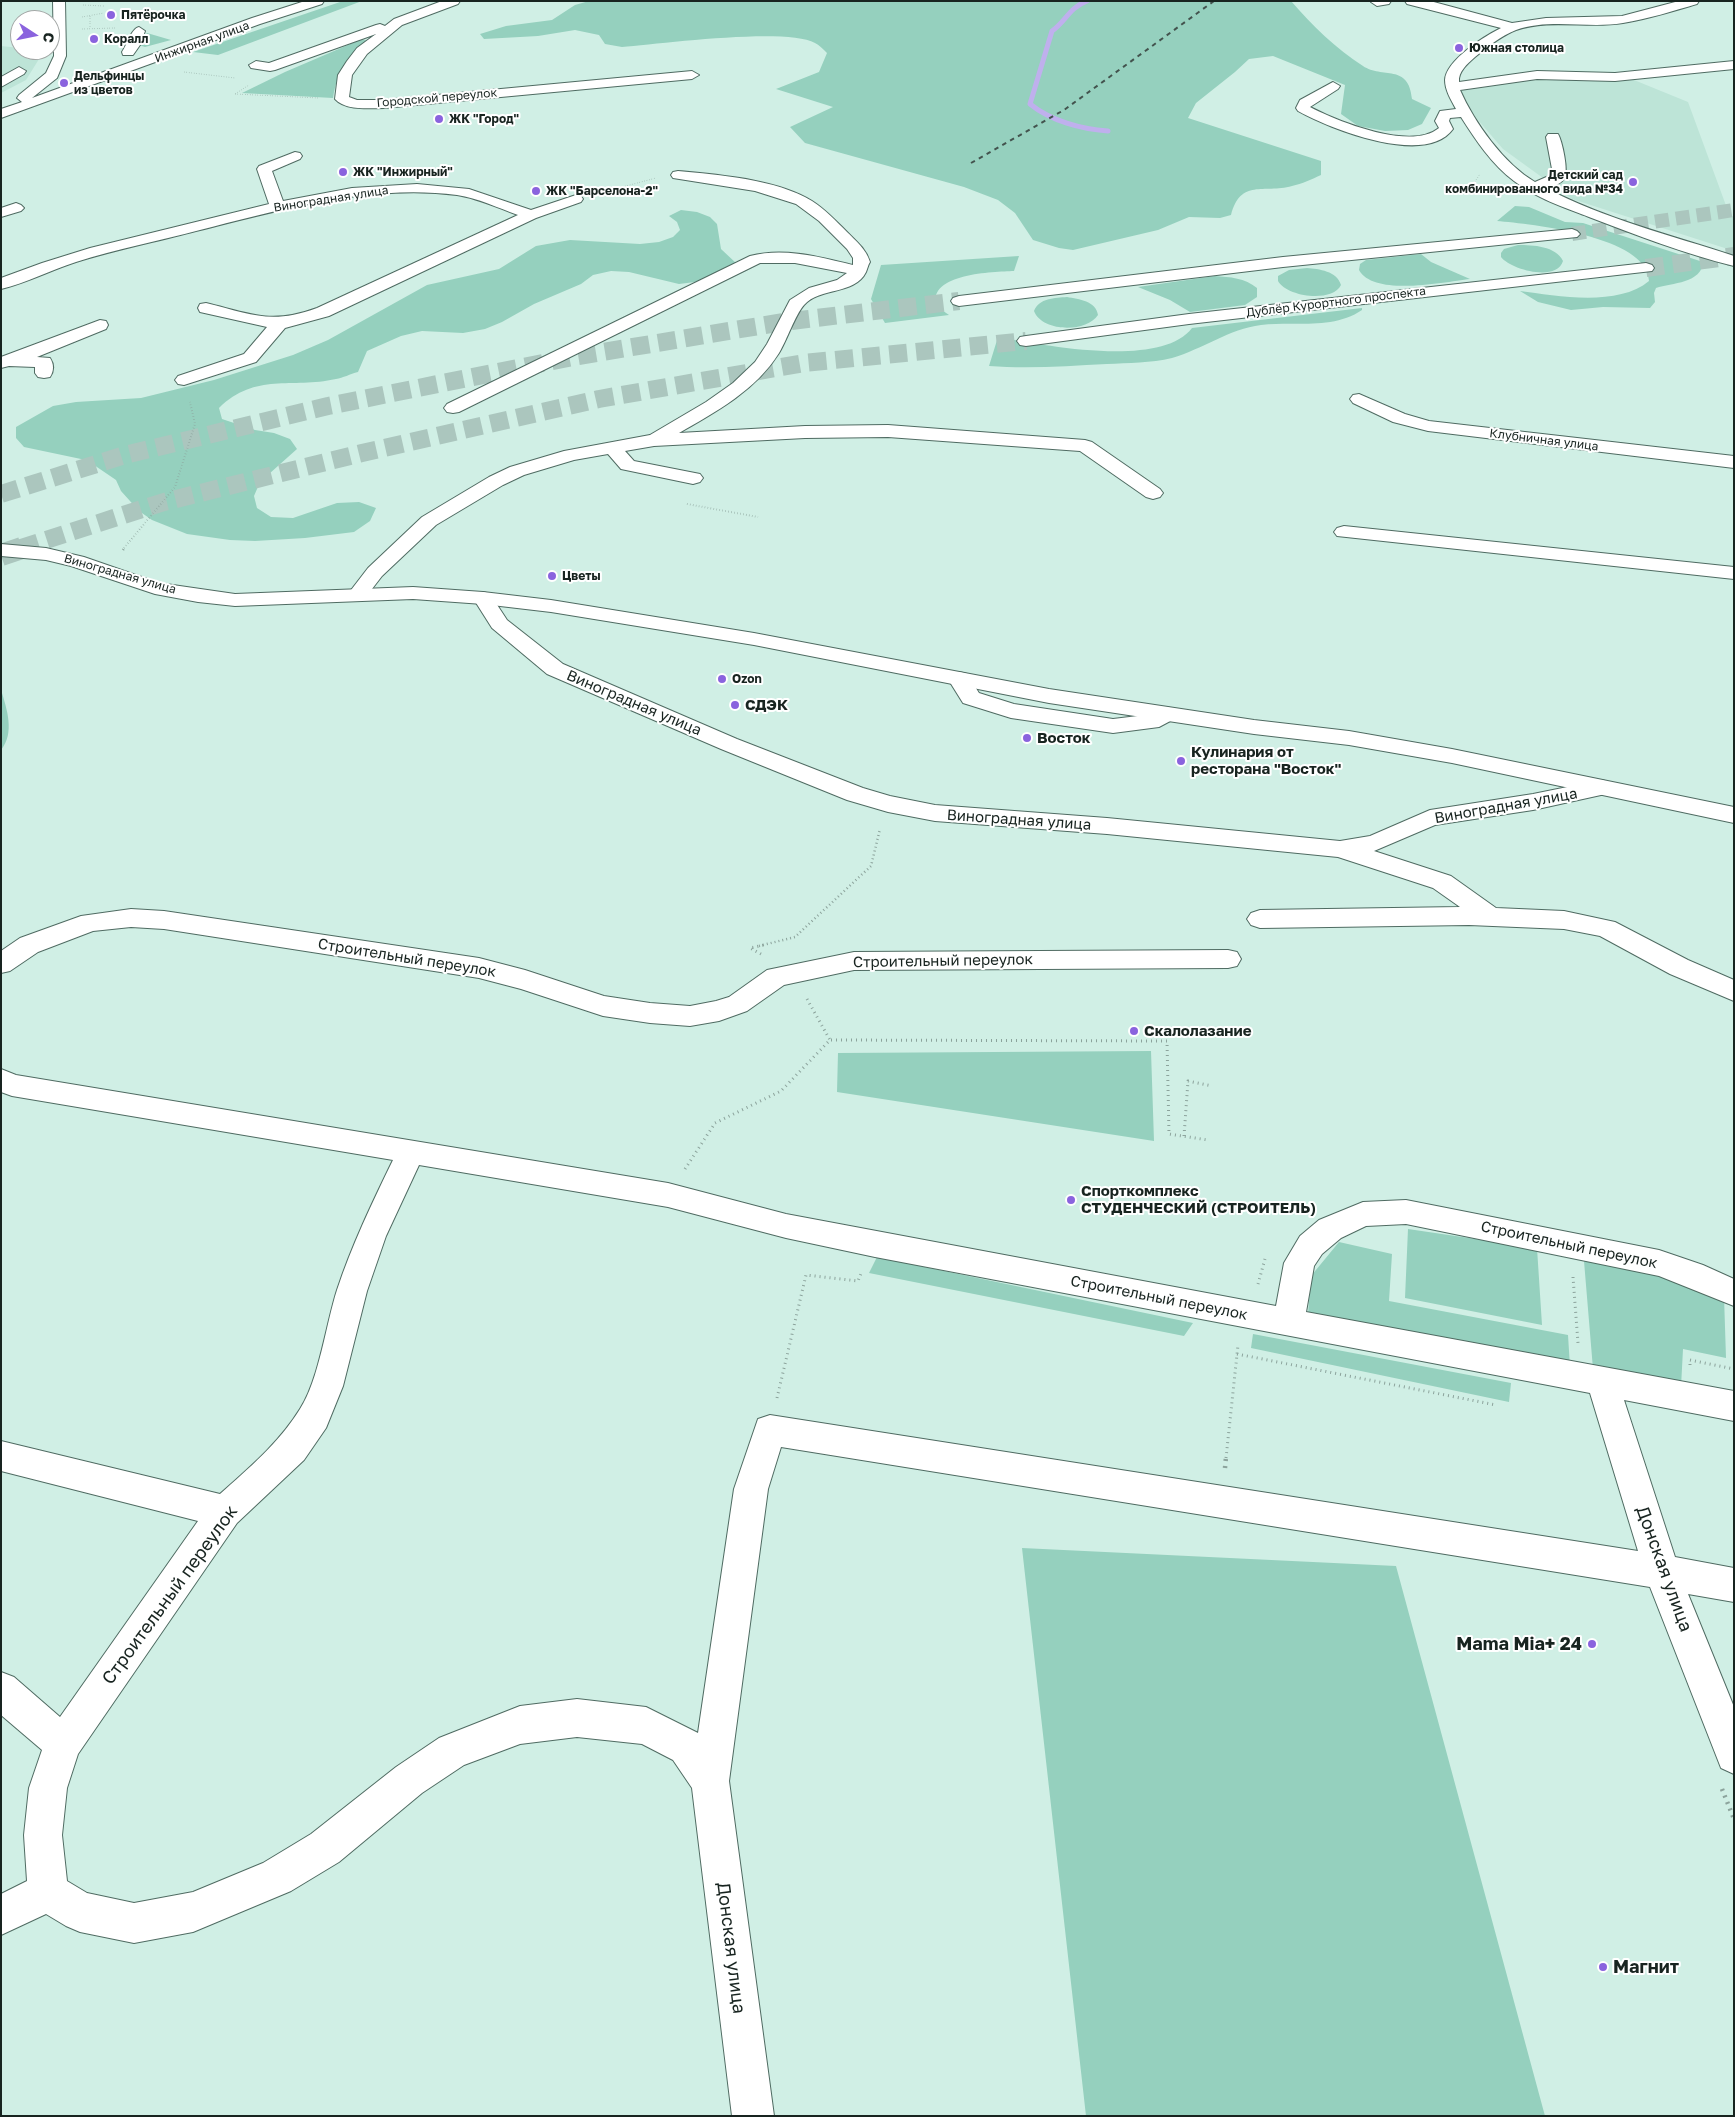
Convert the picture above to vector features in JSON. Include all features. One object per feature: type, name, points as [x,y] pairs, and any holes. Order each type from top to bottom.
[{"type":"street","points":[[1,113],[25,97],[52,75],[60,56],[59,1]]},
{"type":"street","name":"Инжирная улица","points":[[1,113],[112,75],[256,21],[318,1]]},
{"type":"street","points":[[256,65],[270,67],[454,1]]},
{"type":"street","points":[[1376,2],[1385,1]]},
{"type":"street","points":[[1411,1],[1512,27]]},
{"type":"street","points":[[1693,1],[1614,21],[1535,23],[1512,27],[1484,43],[1465,60],[1452,77],[1453,87],[1464,112],[1486,142],[1514,174],[1534,187],[1550,196],[1607,219],[1734,261]]},
{"type":"street","points":[[342,99],[345,75],[353,61],[362,51],[398,22]]},
{"type":"street","points":[[128,52],[134,45],[139,31]]},
{"type":"street","points":[[1453,87],[1536,75],[1615,77],[1734,65]]},
{"type":"street","points":[[52,75],[93,70],[112,75]]},
{"type":"street","points":[[1,82],[18,71]]},
{"type":"street","name":"Городской переулок","points":[[342,99],[356,104],[384,104],[692,75]]},
{"type":"street","points":[[1333,86],[1305,104],[1303,108],[1312,114],[1367,135],[1401,141],[1420,141],[1435,138],[1446,129],[1442,121],[1445,114],[1464,112]]},
{"type":"street","points":[[1534,187],[1553,181],[1558,177],[1559,169],[1552,137]]},
{"type":"street","points":[[278,207],[264,169],[295,156]]},
{"type":"street","points":[[654,440],[732,392],[750,378],[762,365],[796,303],[804,295],[814,290],[846,283],[859,271],[862,262],[859,254],[831,223],[802,202],[763,188],[717,179],[678,175]]},
{"type":"street","name":"Виноградная улица","points":[[1,284],[29,272],[78,256],[278,207],[358,192],[420,188],[472,193],[531,215]]},
{"type":"street","points":[[206,308],[260,321],[280,323],[298,320],[323,312],[531,215],[576,199]]},
{"type":"street","points":[[1,213],[16,208]]},
{"type":"street","points":[[959,301],[1283,262],[1572,234]]},
{"type":"street","points":[[453,408],[756,259],[781,257],[800,259],[859,271]]},
{"type":"street","name":"Дублёр Курортного проспекта","points":[[1026,341],[1189,319],[1646,268]]},
{"type":"street","points":[[184,380],[250,358],[280,323]]},
{"type":"street","points":[[5,362],[100,325]]},
{"type":"street","points":[[5,362],[44,362],[44,373]]},
{"type":"street","name":"Клубничная улица","points":[[1359,399],[1399,418],[1428,426],[1734,462]]},
{"type":"street","points":[[358,594],[375,572],[430,521],[462,500],[517,471],[571,455],[654,440],[805,432],[888,431],[1085,446],[1153,493]]},
{"type":"street","points":[[612,447],[628,465],[693,478]]},
{"type":"street","points":[[1344,532],[1734,572]]},
{"type":"street","name":"Виноградная улица","points":[[1,550],[46,554],[77,560],[155,588],[198,596],[235,600],[413,593],[483,598],[551,606],[754,640],[959,678],[971,698],[1011,711],[1113,726],[1151,722],[1166,714],[1349,738],[1452,756],[1734,815]]},
{"type":"street","name":"Виноградная улица","points":[[483,598],[500,624],[555,668],[729,744],[855,794],[888,804],[935,813],[1107,826],[1340,849],[1375,843],[1430,818],[1533,802],[1602,788]]},
{"type":"street","points":[[1340,849],[1442,882],[1491,917]]},
{"type":"street","points":[[1260,919],[1491,917],[1564,920],[1606,928],[1679,967],[1734,991]]},
{"type":"street","name":"Строительный переулок","points":[[1,964],[30,945],[90,922],[131,918],[164,920],[479,968],[525,980],[603,1006],[650,1013],[690,1016],[718,1011],[738,1004],[776,977],[791,972],[854,960],[1228,959]]},
{"type":"street","name":"Строительный переулок","points":[[1,1080],[12,1085],[668,1195],[786,1226],[875,1244],[1734,1406]]},
{"type":"street","name":"Строительный переулок","points":[[48,1892],[43,1834],[48,1788],[64,1744],[225,1512],[292,1449],[314,1417],[327,1386],[352,1291],[371,1236],[411,1152]]},
{"type":"street","name":"Строительный переулок","points":[[1289,1322],[1299,1263],[1311,1245],[1330,1229],[1363,1214],[1406,1212],[1570,1244],[1659,1263],[1692,1274],[1734,1293]]},
{"type":"street","name":"Донская улица","points":[[1591,1379],[1662,1572],[1734,1755]]},
{"type":"street","points":[[710,1781],[751,1489],[770,1430],[1734,1585]]},
{"type":"street","points":[[1,1456],[225,1512]]},
{"type":"street","points":[[1,1690],[64,1744]]},
{"type":"street","points":[[1,1915],[48,1892],[80,1912],[134,1923],[193,1912],[277,1877],[325,1848],[409,1780],[452,1751],[520,1725],[577,1718],[646,1726],[686,1747],[710,1781]]},
{"type":"street","name":"Донская улица","points":[[710,1781],[752,2116]]},
{"type":"path","points":[[76,4],[104,6]]},
{"type":"path","points":[[90,27],[90,16],[104,13]]},
{"type":"path","points":[[182,72],[239,79]]},
{"type":"path","points":[[255,81],[235,94],[342,99]]},
{"type":"path","points":[[576,199],[662,176],[678,175]]},
{"type":"path","points":[[119,556],[175,486],[195,424],[184,380]]},
{"type":"path","points":[[682,503],[758,517]]},
{"type":"path","points":[[830,1040],[791,972],[750,948],[794,937],[871,866],[888,804]]},
{"type":"path","points":[[668,1195],[715,1124],[781,1091],[830,1040],[1167,1041],[1169,1134],[1208,1140]]},
{"type":"path","points":[[1184,1136],[1188,1081],[1212,1086]]},
{"type":"path","points":[[770,1430],[806,1275],[858,1281],[875,1244]]},
{"type":"path","points":[[1570,1244],[1591,1379]]},
{"type":"path","points":[[1221,1502],[1238,1344]]},
{"type":"path","points":[[1237,1354],[1496,1405]]},
{"type":"path","points":[[1721,1786],[1734,1819]]},
{"type":"shaded area","points":[[343,1],[362,1],[218,55],[193,52]]},
{"type":"shaded area","points":[[589,1],[1291,1],[1316,28],[1343,52],[1370,70],[1400,76],[1406,80],[1412,99],[1431,108],[1422,124],[1408,130],[1385,131],[1358,126],[1341,114],[1345,85],[1273,56],[1249,59],[1196,103],[1188,118],[1321,161],[1321,175],[1292,186],[1247,192],[1235,203],[1231,215],[1220,218],[1189,217],[1158,230],[1073,250],[1033,240],[1015,213],[998,200],[964,187],[805,143],[790,127],[833,107],[776,89],[819,72],[827,53],[815,43],[800,38],[751,36],[622,47],[605,44],[599,35],[575,30],[538,36],[484,39],[480,34],[506,26],[552,20],[575,5]]},
{"type":"shaded area","points":[[147,33],[171,40],[145,47],[139,45]]},
{"type":"shaded area","points":[[362,39],[368,41],[344,65],[337,79],[333,98],[242,93],[285,72]]},
{"type":"shaded area","points":[[1,46],[10,47],[10,60],[38,60],[26,80],[1,93]]},
{"type":"shaded area","name":"Детский сад комбинированного вида №34","points":[[1555,78],[1634,80],[1688,102],[1728,211],[1734,218],[1734,251],[1572,199],[1503,149],[1471,112],[1459,87],[1505,81]]},
{"type":"shaded area","points":[[1515,206],[1529,207],[1565,222],[1583,223],[1703,262],[1701,269],[1692,278],[1685,281],[1656,288],[1654,293],[1655,302],[1650,308],[1603,307],[1571,310],[1538,302],[1520,291],[1569,297],[1604,297],[1636,289],[1649,281],[1644,266],[1630,253],[1609,243],[1560,229],[1497,221]]},
{"type":"shaded area","points":[[681,210],[697,212],[710,217],[717,224],[721,249],[737,264],[735,268],[695,282],[679,284],[629,272],[611,271],[593,275],[581,284],[534,304],[485,329],[463,333],[422,331],[401,336],[367,351],[358,372],[320,382],[260,386],[233,397],[219,408],[222,419],[290,439],[297,449],[260,482],[254,496],[257,508],[271,517],[293,518],[337,503],[359,502],[376,508],[370,521],[354,532],[305,538],[255,541],[230,540],[187,534],[152,520],[139,511],[121,491],[116,480],[94,465],[81,459],[24,447],[16,438],[16,427],[53,406],[76,402],[141,398],[214,380],[293,355],[328,340],[427,285],[499,269],[536,246],[570,240],[640,244],[659,242],[673,237],[680,230],[677,222],[669,216]]},
{"type":"shaded area","points":[[1518,245],[1550,249],[1560,256],[1563,261],[1559,267],[1552,271],[1533,272],[1523,270],[1506,262],[1501,257],[1504,249]]},
{"type":"shaded area","points":[[1421,254],[1431,262],[1470,279],[1427,285],[1394,286],[1367,278],[1359,270],[1360,264],[1366,260]]},
{"type":"shaded area","points":[[1019,256],[1014,271],[964,276],[942,287],[936,295],[936,306],[949,315],[885,323],[871,299],[881,265]]},
{"type":"shaded area","points":[[1307,268],[1322,270],[1332,274],[1339,280],[1341,285],[1336,291],[1329,294],[1310,296],[1290,291],[1278,281],[1278,276],[1289,270]]},
{"type":"shaded area","points":[[1215,276],[1247,282],[1257,288],[1257,297],[1245,305],[1190,312],[1170,300],[1138,287]]},
{"type":"shaded area","points":[[1067,297],[1090,304],[1097,310],[1098,315],[1084,325],[1064,328],[1046,323],[1034,311],[1043,301]]},
{"type":"shaded area","points":[[1362,308],[1362,310],[1351,316],[1339,320],[1313,324],[1274,324],[1249,327],[1164,360],[1048,367],[989,366],[998,337],[1071,348],[1129,351],[1155,348],[1177,340],[1192,328]]},
{"type":"shaded area","points":[[1,690],[9,729],[8,736],[1,750]]},
{"type":"shaded area","points":[[1151,1051],[1154,1141],[837,1092],[838,1053]]},
{"type":"shaded area","points":[[1408,1229],[1537,1248],[1542,1325],[1405,1298]]},
{"type":"shaded area","points":[[1339,1242],[1392,1254],[1389,1301],[1568,1335],[1570,1367],[1308,1314],[1311,1276]]},
{"type":"shaded area","points":[[877,1257],[1193,1323],[1184,1336],[869,1273]]},
{"type":"shaded area","points":[[1584,1261],[1654,1274],[1724,1296],[1726,1358],[1683,1349],[1681,1387],[1593,1369]]},
{"type":"shaded area","points":[[1253,1334],[1511,1383],[1509,1402],[1251,1348]]},
{"type":"shaded area","points":[[1022,1548],[1396,1566],[1545,2116],[1086,2116]]},
{"type":"waterway","points":[[1087,1],[1076,7],[1052,31],[1030,104],[1047,115],[1067,123],[1108,131]]},
{"type":"tunnel","points":[[1572,234],[1734,210]]},
{"type":"tunnel","points":[[1646,268],[1734,256]]},
{"type":"tunnel","points":[[1,494],[125,455],[328,406],[573,357],[783,322],[959,301]]},
{"type":"tunnel","points":[[21,548],[164,502],[362,453],[599,399],[804,363],[1026,341]]},
{"type":"tunnel","points":[[1,555],[25,547]]},
{"type":"railway","points":[[971,163],[1064,110],[1214,1]]},
{"type":"place","name":"Пятёрочка","points":[[111,15]]},
{"type":"place","name":"Коралл","points":[[94,39]]},
{"type":"place","name":"Южная столица","points":[[1459,48]]},
{"type":"place","name":"Дельфинцы из цветов","points":[[64,83]]},
{"type":"place","name":"ЖК \"Город\"","points":[[439,119]]},
{"type":"place","name":"ЖК \"Инжирный\"","points":[[343,172]]},
{"type":"place","name":"Детский сад комбинированного вида №34","points":[[1633,182]]},
{"type":"place","name":"ЖК \"Барселона-2\"","points":[[536,191]]},
{"type":"place","name":"Цветы","points":[[552,576]]},
{"type":"place","name":"Ozon","points":[[722,679]]},
{"type":"place","name":"СДЭК","points":[[735,705]]},
{"type":"place","name":"Восток","points":[[1027,738]]},
{"type":"place","name":"Кулинария от ресторана \"Восток\"","points":[[1181,761]]},
{"type":"place","name":"Скалолазание","points":[[1134,1031]]},
{"type":"place","name":"Спорткомплекс СТУДЕНЧЕСКИЙ (СТРОИТЕЛЬ)","points":[[1071,1200]]},
{"type":"place","name":"Mama Mia+ 24","points":[[1592,1644]]},
{"type":"place","name":"Магнит","points":[[1603,1967]]}]
